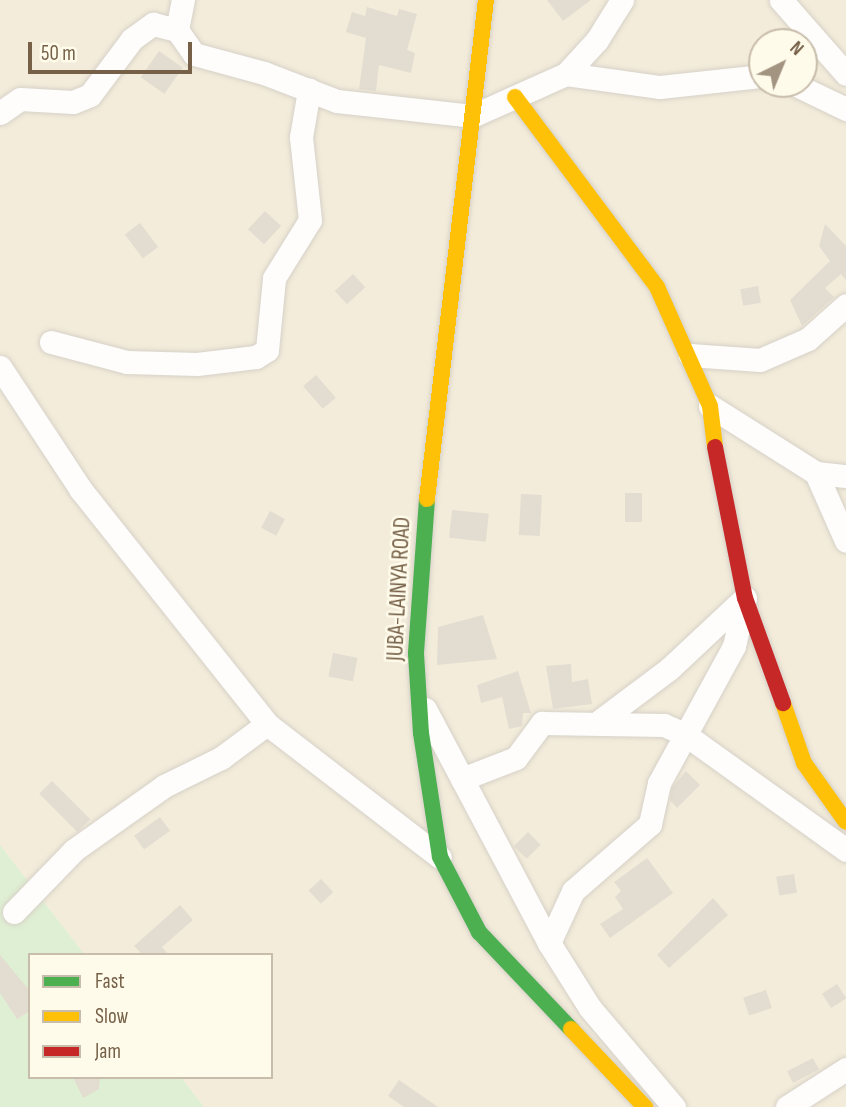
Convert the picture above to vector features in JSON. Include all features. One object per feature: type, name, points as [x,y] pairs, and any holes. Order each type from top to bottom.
[{"type":"main road","name":"JUBA-LAINYA ROAD","points":[[486,0],[428,477],[416,654],[440,857],[479,932],[645,1107]]},
{"type":"main road","points":[[515,97],[657,287],[690,355],[710,406],[722,496],[745,598],[804,763],[846,822]]},
{"type":"street","points":[[177,30],[183,0]]},
{"type":"street","points":[[0,113],[20,99],[73,102],[90,94],[141,31],[153,24],[177,30],[194,54],[309,90],[376,108],[472,116],[566,74],[597,40],[622,0]]},
{"type":"street","points":[[780,0],[846,74]]},
{"type":"street","points":[[566,74],[660,87],[748,78]]},
{"type":"street","points":[[51,342],[127,362],[197,364],[256,357],[267,350],[274,278],[310,220],[301,136],[309,90]]},
{"type":"street","points":[[818,96],[846,109]]},
{"type":"street","points":[[690,355],[760,360],[808,339],[846,305]]},
{"type":"street","points":[[0,367],[80,490],[267,724],[440,857]]},
{"type":"street","points":[[710,406],[816,473],[846,476]]},
{"type":"street","points":[[816,473],[846,541]]},
{"type":"street","points":[[601,720],[669,669],[745,598]]},
{"type":"street","points":[[549,943],[573,891],[650,824],[659,783],[729,658],[745,598]]},
{"type":"street","points":[[419,697],[549,943],[590,1009],[674,1107]]},
{"type":"street","points":[[462,779],[516,758],[542,723],[601,720],[664,725],[686,735],[846,850]]},
{"type":"street","points":[[14,912],[74,850],[164,786],[221,758],[267,724]]},
{"type":"street","points":[[787,1107],[846,1069]]},
{"type":"shaded area","points":[[0,0],[846,0],[846,1107],[204,1107],[183,1079],[273,1079],[273,953],[83,953],[0,845]]},
{"type":"green space","points":[[0,845],[83,953],[28,953],[28,1079],[183,1079],[204,1107],[0,1107]]},
{"type":"building","points":[[547,0],[591,0],[563,21]]},
{"type":"building","points":[[367,7],[397,16],[399,9],[417,14],[407,50],[415,53],[411,73],[379,65],[376,91],[359,89],[366,38],[346,32],[352,12],[365,16]]},
{"type":"building","points":[[159,51],[183,68],[164,94],[141,77]]},
{"type":"building","points":[[265,211],[281,226],[264,244],[248,229]]},
{"type":"building","points":[[140,223],[158,247],[143,258],[125,234]]},
{"type":"building","points":[[825,224],[846,246],[846,280],[841,274],[825,288],[834,297],[802,326],[790,300],[830,261],[819,246]]},
{"type":"building","points":[[353,274],[365,287],[347,304],[335,291]]},
{"type":"building","points":[[758,286],[761,303],[743,306],[740,289]]},
{"type":"building","points":[[316,375],[336,398],[323,409],[303,386]]},
{"type":"building","points":[[625,493],[642,493],[642,522],[625,522]]},
{"type":"building","points":[[521,494],[542,495],[540,536],[519,535]]},
{"type":"building","points":[[452,510],[489,514],[486,542],[449,538]]},
{"type":"building","points":[[270,511],[285,519],[276,536],[261,528]]},
{"type":"building","points":[[483,615],[497,659],[437,665],[438,627]]},
{"type":"building","points":[[333,653],[358,658],[353,681],[328,677]]},
{"type":"building","points":[[571,664],[572,682],[588,679],[592,704],[553,709],[546,666]]},
{"type":"building","points":[[518,671],[531,713],[523,713],[522,726],[509,729],[502,697],[481,703],[477,685]]},
{"type":"building","points":[[686,771],[700,785],[677,808],[670,800],[672,788]]},
{"type":"building","points":[[52,781],[90,819],[77,832],[39,794]]},
{"type":"building","points":[[160,817],[170,831],[144,850],[134,836]]},
{"type":"building","points":[[528,832],[541,845],[527,859],[514,846]]},
{"type":"building","points":[[647,858],[673,893],[610,938],[600,924],[623,909],[615,897],[621,891],[614,882]]},
{"type":"building","points":[[794,874],[797,893],[779,896],[776,877]]},
{"type":"building","points":[[321,879],[333,892],[321,904],[309,891]]},
{"type":"building","points":[[713,898],[728,915],[669,968],[657,955]]},
{"type":"building","points":[[180,905],[193,920],[162,947],[167,953],[141,953],[134,946]]},
{"type":"building","points":[[0,955],[28,989],[28,1012],[17,1019],[0,993]]},
{"type":"building","points":[[837,984],[846,998],[831,1008],[822,994]]},
{"type":"building","points":[[766,990],[772,1008],[749,1015],[743,997]]},
{"type":"building","points":[[813,1058],[819,1070],[793,1083],[787,1071]]},
{"type":"building","points":[[74,1079],[100,1079],[99,1089],[83,1098]]},
{"type":"building","points":[[399,1080],[438,1107],[404,1107],[388,1096]]},
{"type":"traffic: fast","points":[[427,499],[416,654],[421,733],[440,857],[479,932],[571,1029]]},
{"type":"traffic: slow","points":[[427,499],[486,0]]},
{"type":"traffic: slow","points":[[515,97],[657,287],[710,406],[715,447]]},
{"type":"traffic: slow","points":[[783,703],[804,763],[846,822]]},
{"type":"traffic: slow","points":[[571,1029],[645,1107]]},
{"type":"traffic: jam","points":[[715,447],[745,598],[783,703]]}]
